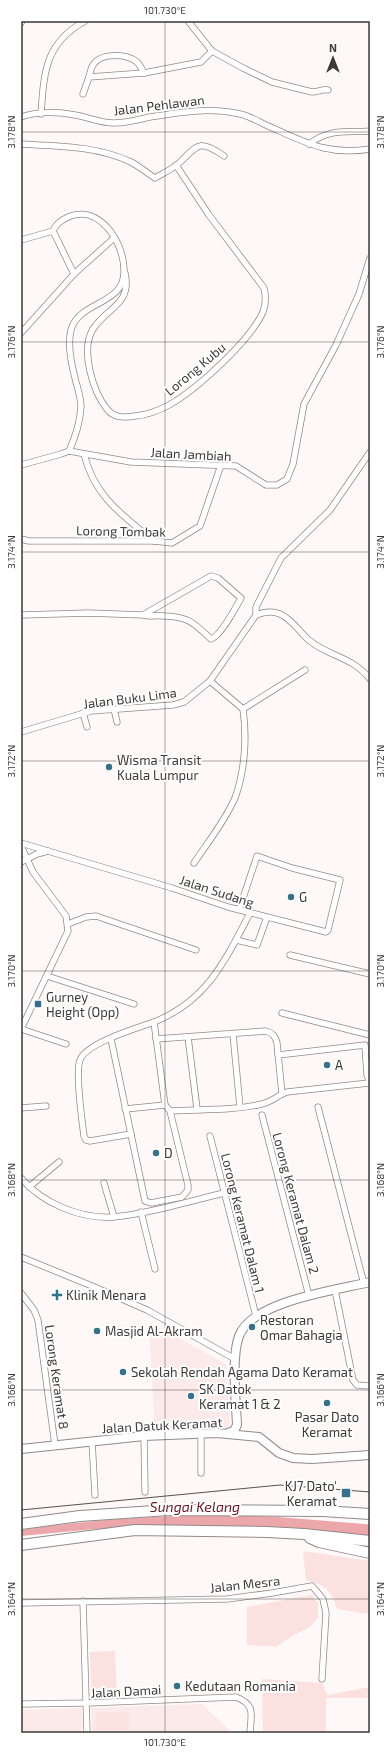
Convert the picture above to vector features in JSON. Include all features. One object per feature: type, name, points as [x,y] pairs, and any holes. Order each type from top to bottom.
[{"type":"highway","points":[[21,1524],[80,1516],[169,1510],[323,1511],[370,1514]]},
{"type":"highway","points":[[21,1545],[136,1530],[304,1534],[367,1541]]},
{"type":"highway","points":[[304,1534],[319,1542],[370,1553]]},
{"type":"street","points":[[41,114],[45,73],[51,54],[65,35],[85,21]]},
{"type":"street","points":[[188,21],[212,51],[243,68],[272,82],[312,92],[324,89],[328,90]]},
{"type":"street","points":[[89,77],[144,73],[201,62],[212,51]]},
{"type":"street","points":[[83,94],[93,64],[100,59],[111,56],[126,56],[138,62],[144,73]]},
{"type":"street","name":"Jalan Pehlawan","points":[[21,117],[41,114],[76,115],[103,122],[114,123],[178,112],[222,110],[243,115],[310,144],[330,150],[343,151],[370,149]]},
{"type":"street","points":[[310,144],[318,137],[328,133],[370,131]]},
{"type":"street","points":[[21,144],[82,147],[132,162],[155,178],[176,165],[191,150],[200,146],[211,147],[224,156]]},
{"type":"street","name":"Lorong Kubu","points":[[53,231],[56,224],[62,220],[73,215],[86,214],[96,217],[106,226],[119,247],[127,283],[126,293],[117,306],[92,330],[88,340],[87,357],[92,380],[106,408],[118,417],[129,417],[142,415],[170,405],[202,380],[246,338],[263,312],[266,296],[264,288],[247,263],[209,215],[176,165]]},
{"type":"street","points":[[21,240],[53,231],[74,274]]},
{"type":"street","points":[[21,332],[74,274],[114,238]]},
{"type":"street","name":"Jalan Jambiah","points":[[21,465],[69,451],[131,462],[236,466],[266,485],[277,486],[287,479],[293,464],[304,404],[336,345],[359,294],[370,258]]},
{"type":"street","points":[[69,451],[81,407],[70,350],[72,327],[78,317],[85,310],[105,301],[116,293],[124,273]]},
{"type":"street","name":"Jalan Buku Lima","points":[[21,732],[91,711],[173,705],[184,702],[210,681],[256,615],[256,607],[281,558],[330,510],[370,452]]},
{"type":"street","points":[[84,454],[87,466],[96,487],[114,509],[154,541]]},
{"type":"street","name":"Lorong Tombak","points":[[21,539],[29,541],[154,541],[172,543],[200,526],[221,465]]},
{"type":"street","points":[[21,615],[68,612],[143,615],[150,617],[165,616],[191,620],[211,639],[214,638],[224,625],[241,598],[218,578],[211,576],[143,615]]},
{"type":"street","points":[[256,615],[272,612],[279,613],[287,618],[310,641],[319,647],[346,658],[359,666],[370,679]]},
{"type":"street","points":[[243,708],[305,670]]},
{"type":"street","points":[[194,864],[221,824],[235,797],[244,760],[243,708],[210,681]]},
{"type":"street","points":[[114,709],[117,722]]},
{"type":"street","points":[[83,713],[87,727]]},
{"type":"street","name":"Jalan Sudang","points":[[21,843],[172,888],[239,910],[328,931],[340,880],[338,878],[292,868],[258,856],[239,910]]},
{"type":"street","points":[[21,846],[33,872],[66,916],[68,924],[68,931],[21,1029],[66,1044]]},
{"type":"street","points":[[21,862],[48,851]]},
{"type":"street","points":[[130,1134],[90,1141],[86,1140],[84,1136],[78,1075],[80,1060],[86,1051],[125,1031],[154,1022],[178,1011],[193,999],[211,979],[229,954],[250,913]]},
{"type":"street","points":[[68,924],[81,919],[96,916],[196,950]]},
{"type":"street","points":[[236,940],[257,945],[267,917]]},
{"type":"street","points":[[290,955],[370,974]]},
{"type":"street","points":[[47,976],[134,1004]]},
{"type":"street","points":[[282,1013],[370,1035]]},
{"type":"street","points":[[111,1039],[145,1201],[151,1202],[182,1198],[188,1190],[188,1185],[170,1111],[165,1105],[154,1022]]},
{"type":"street","points":[[156,1039],[233,1034],[266,1030],[271,1032],[275,1036],[282,1094]]},
{"type":"street","points":[[233,1034],[240,1107]]},
{"type":"street","points":[[188,1037],[197,1109]]},
{"type":"street","points":[[170,1111],[240,1107],[270,1102],[282,1094],[370,1083],[365,1045],[278,1055]]},
{"type":"street","points":[[125,1109],[165,1105]]},
{"type":"street","points":[[21,1108],[46,1106]]},
{"type":"street","points":[[228,1433],[234,1430],[237,1425],[235,1359],[236,1347],[242,1329],[256,1316],[274,1307],[309,1296],[367,1283],[318,1107]]},
{"type":"street","name":"Lorong Keramat Dalam 2","points":[[262,1115],[309,1296]]},
{"type":"street","name":"Lorong Keramat Dalam 1","points":[[210,1136],[256,1316]]},
{"type":"street","points":[[29,1187],[59,1162]]},
{"type":"street","points":[[21,1178],[29,1187],[44,1199],[70,1210],[94,1216],[114,1216],[141,1212],[224,1193]]},
{"type":"street","points":[[104,1183],[114,1216]]},
{"type":"street","points":[[141,1212],[155,1269]]},
{"type":"street","points":[[21,1257],[147,1310],[235,1359]]},
{"type":"street","points":[[335,1290],[353,1380],[357,1385],[370,1386]]},
{"type":"street","name":"Lorong Keramat 8","points":[[22,1293],[34,1310],[39,1327],[55,1445]]},
{"type":"street","points":[[237,1425],[246,1435]]},
{"type":"street","points":[[201,1433],[201,1473]]},
{"type":"street","name":"Jalan Datuk Keramat","points":[[21,1449],[144,1436],[228,1433],[263,1439],[279,1453],[293,1458],[370,1455]]},
{"type":"street","points":[[144,1436],[145,1492]]},
{"type":"street","points":[[92,1441],[95,1495]]},
{"type":"street","name":"Jalan Mesra","points":[[21,1603],[227,1598],[272,1593],[312,1586],[323,1599],[326,1613],[322,1679]]},
{"type":"street","points":[[83,1601],[87,1733]]},
{"type":"street","name":"Jalan Damai","points":[[21,1704],[236,1697],[246,1701],[251,1708],[250,1733]]},
{"type":"shaded area","name":"SK Datok Keramat 1 & 2","points":[[149,1326],[173,1335],[226,1364],[230,1428],[155,1431]]},
{"type":"shaded area","points":[[216,1515],[216,1525],[95,1529],[21,1536],[21,1530],[94,1521],[167,1516]]},
{"type":"shaded area","points":[[303,1551],[370,1561],[370,1614],[337,1609],[330,1593],[323,1586],[306,1580]]},
{"type":"shaded area","points":[[311,1595],[318,1603],[318,1618],[310,1627],[294,1635],[276,1647],[247,1645],[247,1607]]},
{"type":"shaded area","points":[[115,1651],[117,1695],[95,1696],[91,1692],[90,1652]]},
{"type":"shaded area","points":[[262,1679],[322,1683],[327,1695],[370,1687],[370,1698],[326,1698],[326,1733],[263,1733]]},
{"type":"shaded area","points":[[202,1704],[232,1733],[92,1733],[91,1708]]},
{"type":"shaded area","points":[[82,1708],[82,1733],[21,1733],[21,1710]]},
{"type":"shaded area","points":[[96,1712],[129,1712],[129,1730],[96,1730]]},
{"type":"waterway","name":"Sungai Kelang","points":[[201,1520],[271,1522],[370,1530]]},
{"type":"tram line","points":[[21,1510],[280,1485],[370,1492]]},
{"type":"place","name":"Wisma Transit Kuala Lumpur","points":[[109,767]]},
{"type":"place","name":"G","points":[[291,897]]},
{"type":"place","name":"Gurney Height (Opp)","points":[[38,1004]]},
{"type":"place","name":"A","points":[[327,1065]]},
{"type":"place","name":"D","points":[[156,1153]]},
{"type":"place","name":"Klinik Menara","points":[[57,1295]]},
{"type":"place","name":"Restoran Omar Bahagia","points":[[252,1327]]},
{"type":"place","name":"Masjid Al-Akram","points":[[97,1331]]},
{"type":"place","name":"Sekolah Rendah Agama Dato Keramat","points":[[123,1372]]},
{"type":"place","name":"SK Datok Keramat 1 & 2","points":[[191,1396]]},
{"type":"place","name":"Pasar Dato Keramat","points":[[327,1403]]},
{"type":"place","name":"KJ7 Dato' Keramat","points":[[346,1493]]},
{"type":"place","name":"Kedutaan Romania","points":[[177,1686]]}]
